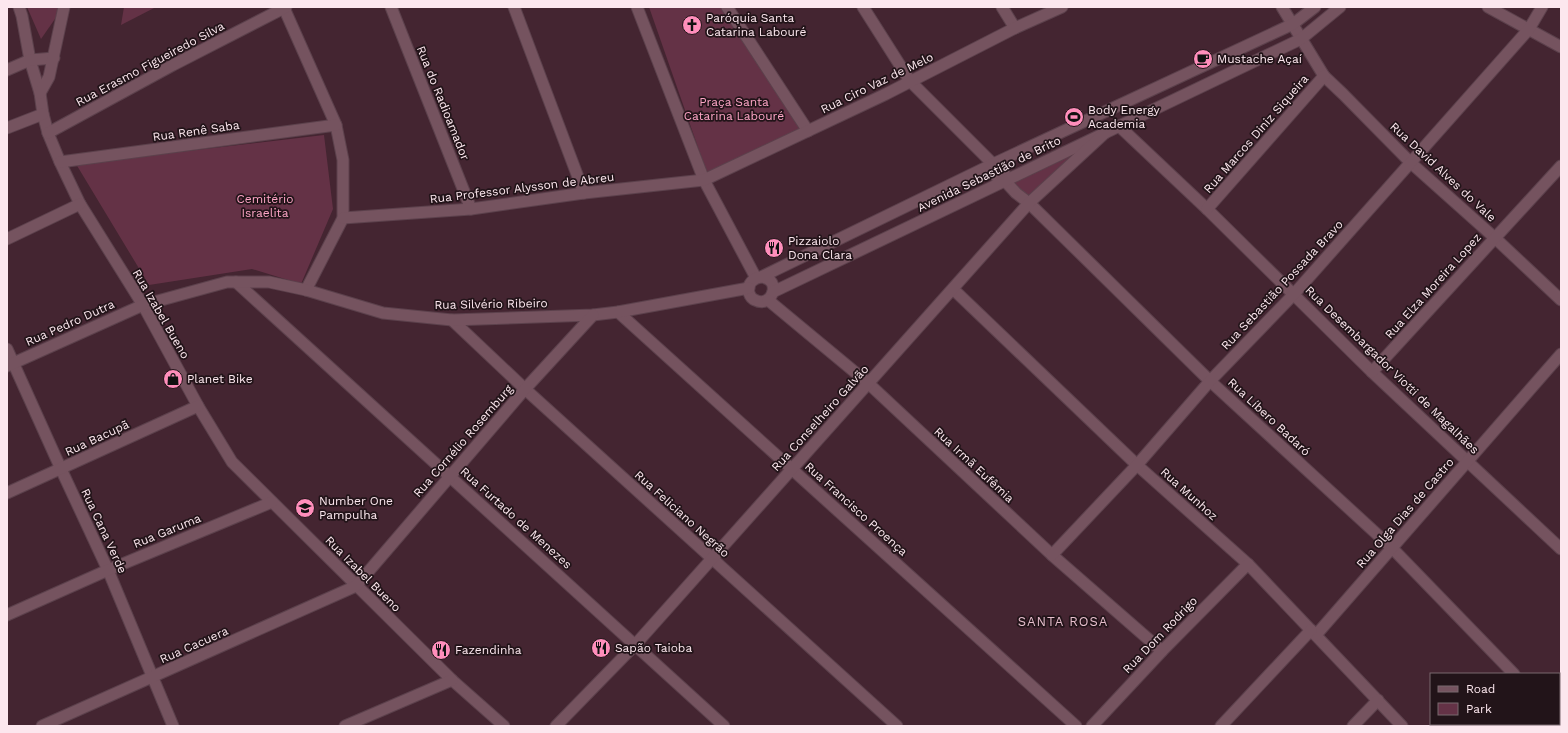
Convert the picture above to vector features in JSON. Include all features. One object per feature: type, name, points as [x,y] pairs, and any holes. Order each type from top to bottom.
[{"type":"street","name":"Rua Izabel Bueno","points":[[19,7],[48,133],[60,162],[80,204],[143,305],[198,406],[232,462],[452,680],[504,726]]},
{"type":"street","points":[[40,93],[49,77],[64,7]]},
{"type":"street","name":"Rua do Radioamador","points":[[391,7],[471,209]]},
{"type":"street","points":[[514,7],[584,193]]},
{"type":"street","points":[[637,7],[704,180],[758,277]]},
{"type":"street","points":[[727,7],[808,131]]},
{"type":"street","points":[[863,7],[910,81],[993,164]]},
{"type":"street","points":[[1002,7],[1015,28]]},
{"type":"street","name":"Rua Ciro Vaz de Melo","points":[[704,180],[808,131],[1015,28],[1062,7]]},
{"type":"street","name":"Rua David Alves do Vale","points":[[1282,7],[1324,76],[1344,94],[1411,163],[1495,238],[1561,300]]},
{"type":"street","name":"Avenida Sebastião de Brito","points":[[758,277],[993,164],[1293,24],[1315,7]]},
{"type":"street","name":"Avenida Sebastião de Brito","points":[[770,296],[1301,38],[1340,7]]},
{"type":"street","points":[[1488,7],[1561,47]]},
{"type":"street","name":"Rua Sebastião Possada Bravo","points":[[1052,555],[1137,465],[1210,381],[1294,294],[1529,29],[1542,7]]},
{"type":"street","points":[[285,8],[336,125],[343,160],[343,218],[306,290]]},
{"type":"street","name":"Rua Erasmo Figueiredo Silva","points":[[48,133],[173,65],[285,8]]},
{"type":"street","points":[[7,70],[30,60],[54,58]]},
{"type":"street","name":"Rua Marcos Diniz Siqueira","points":[[1207,209],[1324,76]]},
{"type":"street","points":[[7,128],[43,114]]},
{"type":"street","name":"Rua Renê Saba","points":[[60,162],[336,125]]},
{"type":"street","name":"Rua Desembargador Viotti de Magalhães","points":[[1119,126],[1207,209],[1372,372],[1559,542]]},
{"type":"street","name":"Rua Conselheiro Galvão","points":[[556,726],[635,645],[1029,202],[1106,132]]},
{"type":"street","name":"Rua Líbero Badaró","points":[[993,164],[992,168],[998,179],[1005,181],[1016,193],[1029,202],[1210,381],[1392,548],[1513,673]]},
{"type":"street","name":"Rua Elza Moreira Lopez","points":[[1372,372],[1561,166]]},
{"type":"street","name":"Rua Professor Alysson de Abreu","points":[[343,218],[471,209],[584,193],[704,180]]},
{"type":"street","points":[[7,239],[80,204]]},
{"type":"street","points":[[758,277],[764,277],[771,282],[770,296],[760,302],[750,295],[749,288],[750,283],[758,277]]},
{"type":"street","name":"Rua Silvério Ribeiro","points":[[143,305],[227,282],[269,282],[306,290],[383,313],[452,320],[592,315],[618,312],[749,288]]},
{"type":"street","name":"Rua Furtado de Menezes","points":[[236,282],[724,726]]},
{"type":"street","name":"Rua Munhoz","points":[[952,289],[1137,465],[1248,564],[1402,726]]},
{"type":"street","name":"Rua Irmã Eufêmia","points":[[770,296],[868,383],[1052,555],[1162,651]]},
{"type":"street","name":"Rua Pedro Dutra","points":[[10,364],[143,305]]},
{"type":"street","name":"Rua Francisco Proença","points":[[618,312],[1076,726]]},
{"type":"street","name":"Rua Cornélio Rosemburg","points":[[356,586],[525,389],[592,315]]},
{"type":"street","points":[[572,316],[578,320],[581,328]]},
{"type":"street","name":"Rua Feliciano Negrão","points":[[452,320],[525,389],[897,726]]},
{"type":"street","name":"Rua Cana Verde","points":[[7,349],[10,364],[108,570],[154,677],[173,726]]},
{"type":"street","name":"Rua Olga Dias de Castro","points":[[1220,726],[1314,633],[1392,548],[1561,354]]},
{"type":"street","name":"Rua Bacupã","points":[[7,494],[198,406]]},
{"type":"street","name":"Rua Garuma","points":[[7,615],[108,570],[272,502]]},
{"type":"street","name":"Rua Dom Rodrigo","points":[[1092,726],[1162,651],[1248,564]]},
{"type":"street","name":"Rua Cacuera","points":[[42,726],[356,586]]},
{"type":"street","points":[[345,726],[452,680]]},
{"type":"street","points":[[1353,726],[1378,700]]},
{"type":"green space","points":[[27,7],[59,7],[57,16],[41,39]]},
{"type":"green space","points":[[124,7],[156,7],[121,25]]},
{"type":"green space","name":"Praça Santa Catarina Labouré","points":[[649,7],[724,7],[801,129],[707,173]]},
{"type":"green space","name":"Cemitério Israelita","points":[[324,135],[333,209],[301,284],[252,269],[149,285],[76,164]]},
{"type":"green space","points":[[1091,145],[1034,201],[1010,182]]},
{"type":"place","name":"Paróquia Santa Catarina Labouré","points":[[692,25]]},
{"type":"place","name":"Mustache Açaí","points":[[1203,59]]},
{"type":"place","name":"Body Energy Academia","points":[[1074,117]]},
{"type":"place","name":"Pizzaiolo Dona Clara","points":[[774,248]]},
{"type":"place","name":"Planet Bike","points":[[173,379]]},
{"type":"place","name":"Number One Pampulha","points":[[305,508]]},
{"type":"place","name":"Sapão Taioba","points":[[601,648]]},
{"type":"place","name":"Fazendinha","points":[[441,650]]},
{"type":"district","name":"SANTA ROSA","points":[[1063,621]]}]
